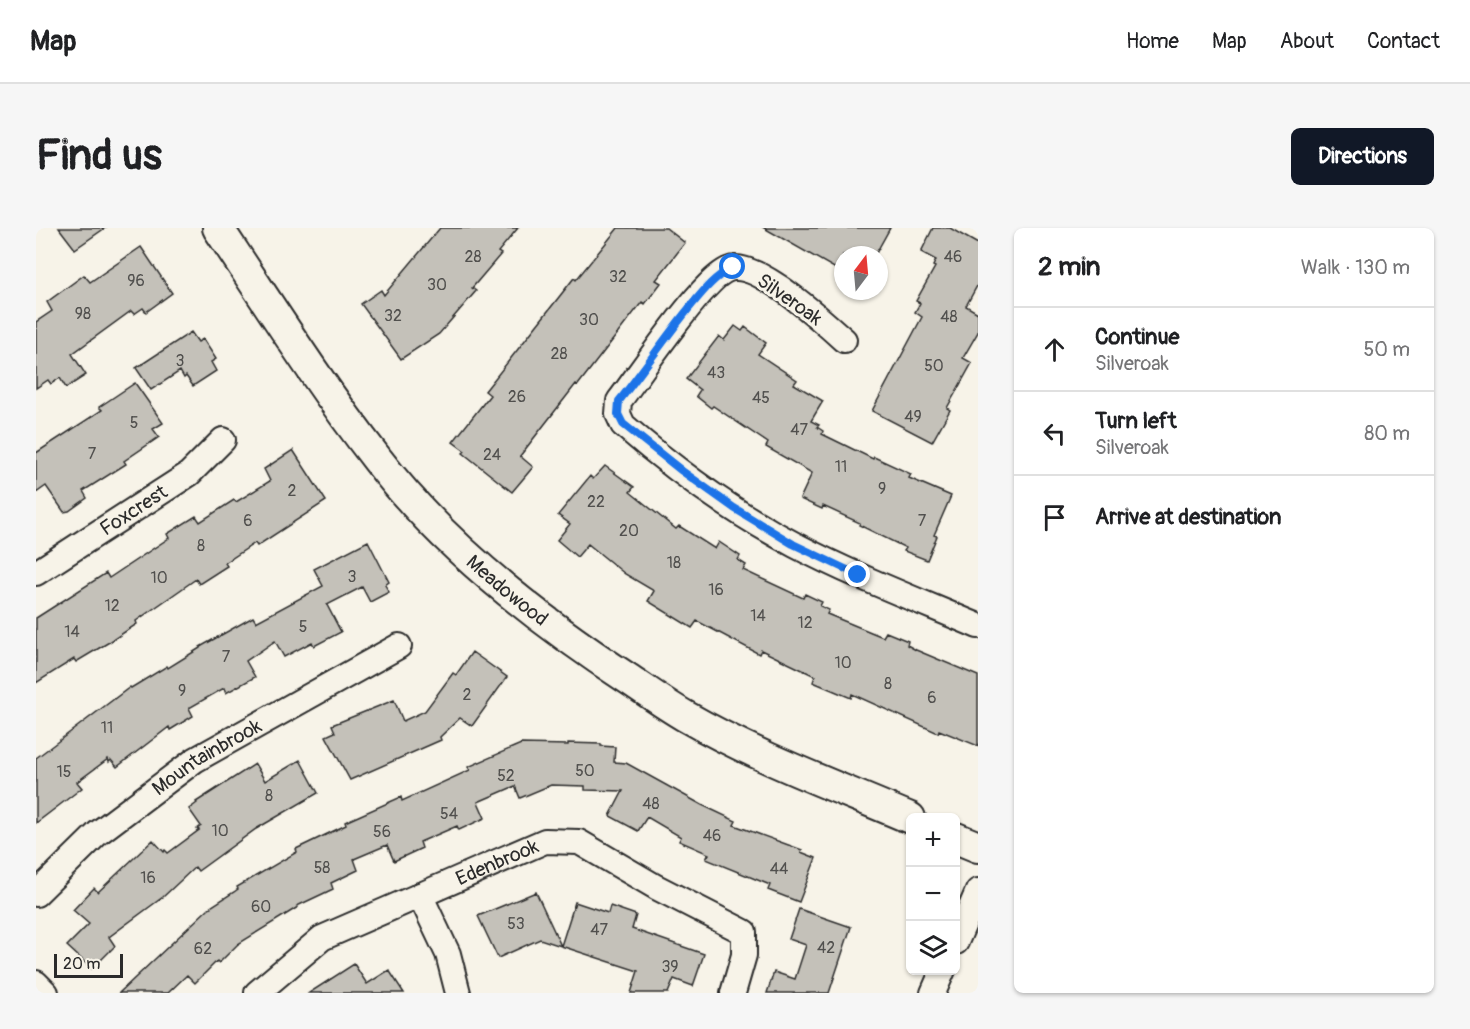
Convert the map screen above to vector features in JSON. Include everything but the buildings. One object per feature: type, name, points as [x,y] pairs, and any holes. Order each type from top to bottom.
[{"type":"main road","name":"Meadowood","points":[[218,228],[311,367],[378,460],[441,532],[506,589],[584,650],[684,716],[777,762],[906,816]]},
{"type":"main road","points":[[960,839],[978,847]]},
{"type":"street","name":"Silveroak","points":[[844,340],[809,308],[762,277],[733,267],[718,275],[708,285],[665,338],[619,401],[618,414],[623,424],[682,471],[734,508],[793,544],[978,627]]},
{"type":"street","name":"Foxcrest","points":[[36,573],[189,474],[223,440]]},
{"type":"street","name":"Mountainbrook","points":[[36,894],[98,833],[195,760],[399,646]]},
{"type":"street","name":"Edenbrook","points":[[257,993],[322,938],[545,841],[579,842],[656,887],[744,932],[744,955],[733,993]]},
{"type":"street","points":[[960,933],[978,891]]},
{"type":"street","points":[[420,895],[448,954],[458,993]]},
{"type":"street","points":[[933,993],[941,975]]},
{"type":"street","points":[[36,983],[46,993]]},
{"type":"route","points":[[733,267],[718,275],[708,285],[665,338],[619,401],[618,414],[623,424],[637,436],[734,508],[793,544],[858,575]]}]
